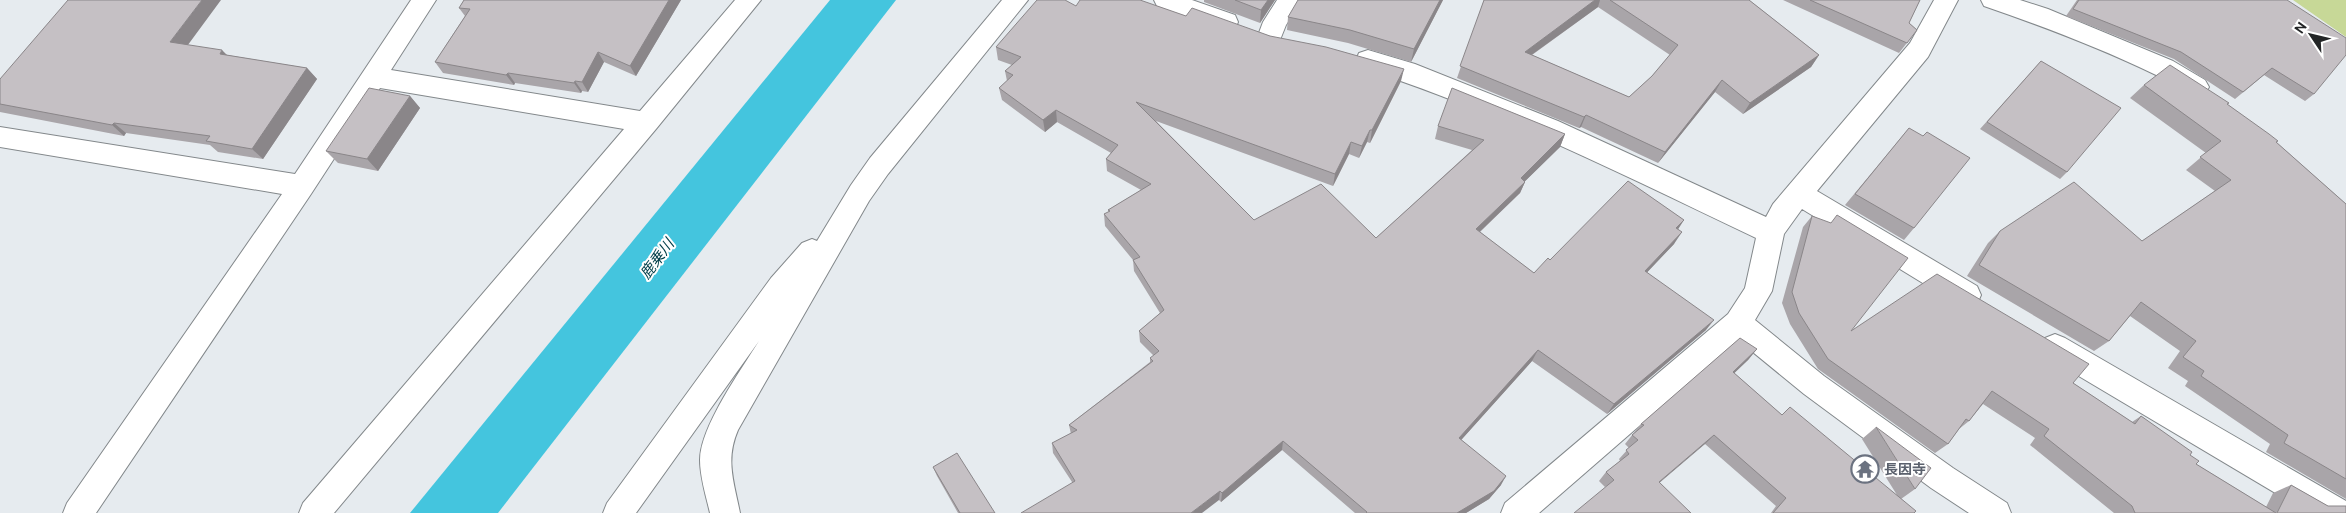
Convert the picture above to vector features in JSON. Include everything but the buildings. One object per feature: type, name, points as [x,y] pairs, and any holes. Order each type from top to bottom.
[{"type":"street","points":[[78,513],[302,186],[423,0]]},
{"type":"street","points":[[314,513],[749,0]]},
{"type":"street","points":[[618,513],[781,287],[860,193],[897,144],[1016,0]]},
{"type":"street","points":[[1166,0],[1269,38],[1296,43]]},
{"type":"street","points":[[1269,38],[1275,22],[1290,0]]},
{"type":"street","points":[[1516,513],[1703,351],[1738,324],[1758,291],[1771,232],[1783,212],[1919,50],[1946,0]]},
{"type":"street","points":[[1993,0],[2039,16],[2164,68],[2213,99]]},
{"type":"street","points":[[1342,53],[1406,71],[1549,128],[1771,232]]},
{"type":"street","points":[[374,77],[647,122]]},
{"type":"street","points":[[0,137],[302,186]]},
{"type":"street","points":[[726,513],[715,460],[717,445],[728,422],[860,193]]},
{"type":"street","points":[[1799,194],[1986,306]]},
{"type":"street","points":[[1738,324],[1814,385],[1942,478],[1996,513]]},
{"type":"street","points":[[2029,332],[2338,513]]},
{"type":"green space","points":[[2293,0],[2346,0],[2346,37]]},
{"type":"water","name":"鹿乗川","points":[[830,0],[896,0],[498,513],[410,513]]},
{"type":"place","name":"長因寺","points":[[1865,469]]}]
